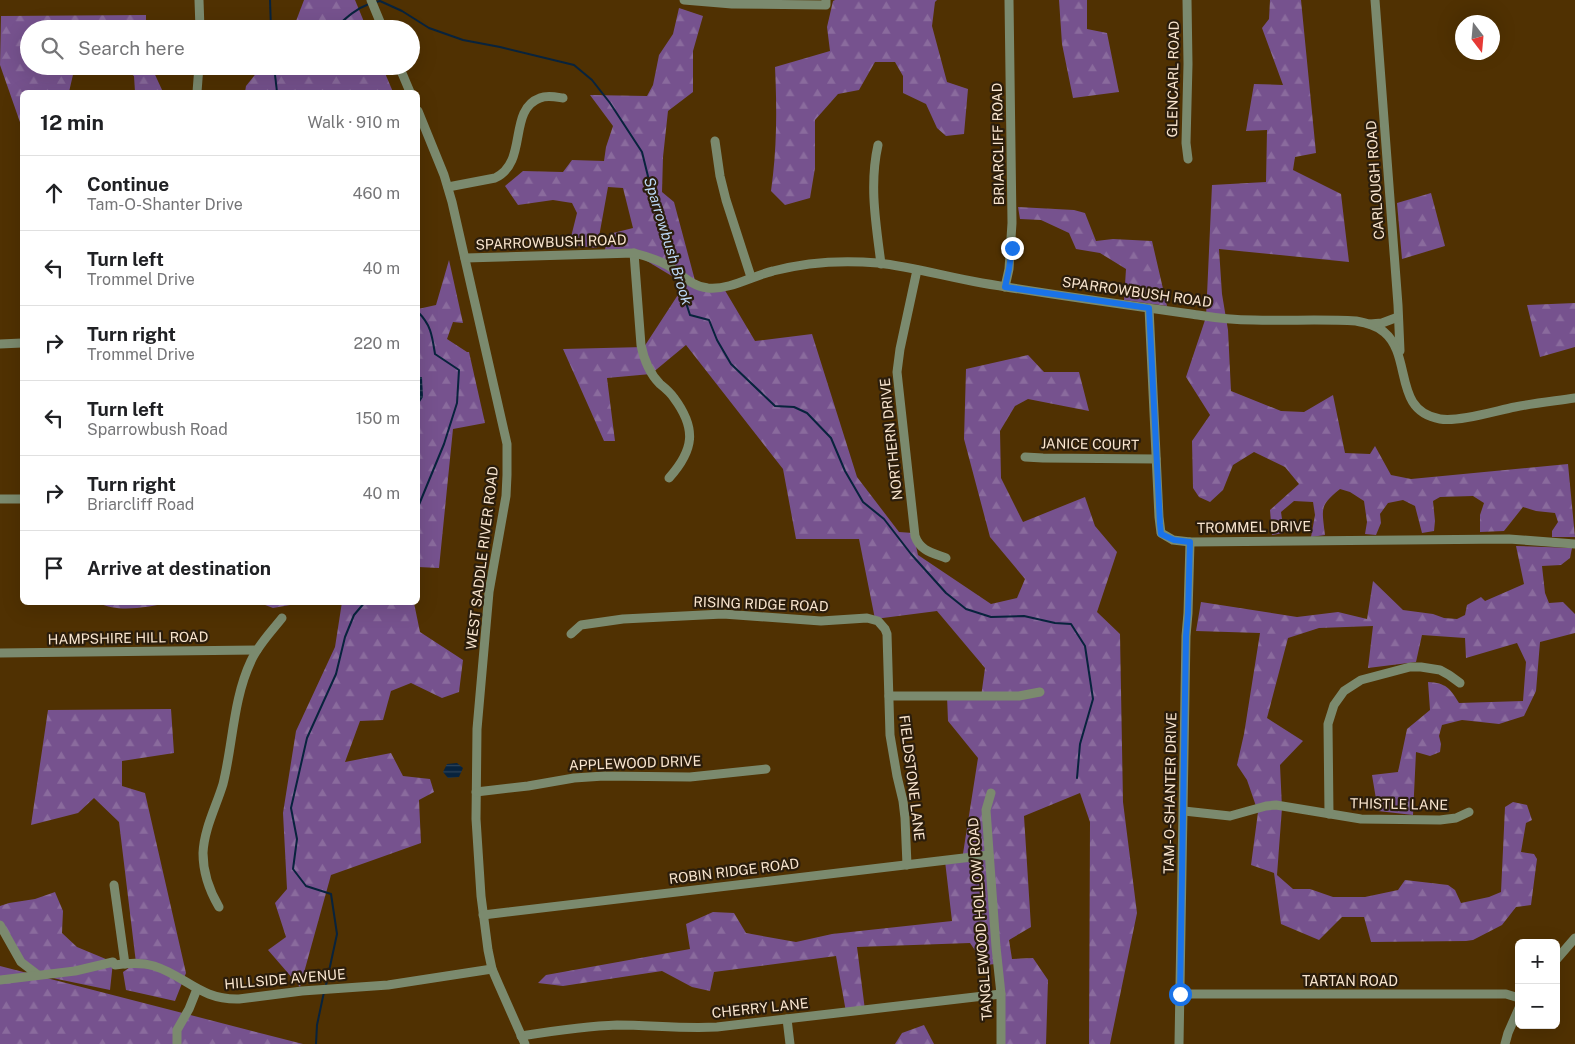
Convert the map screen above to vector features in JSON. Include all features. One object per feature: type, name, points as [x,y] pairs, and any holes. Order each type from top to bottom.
[{"type":"street","points":[[199,0],[200,20]]},
{"type":"street","points":[[684,0],[732,4],[826,2]]},
{"type":"street","name":"BRIARCLIFF ROAD","points":[[1005,287],[1009,269],[1012,223],[1009,0]]},
{"type":"street","name":"GLENCARL ROAD","points":[[1188,0],[1186,143],[1188,159]]},
{"type":"street","name":"CARLOUGH ROAD","points":[[1375,0],[1400,357]]},
{"type":"street","points":[[372,4],[379,20]]},
{"type":"street","points":[[197,90],[198,75]]},
{"type":"street","points":[[403,75],[409,90]]},
{"type":"street","points":[[448,187],[501,175],[513,160],[522,118],[530,105],[542,97],[563,98]]},
{"type":"street","name":"WEST SADDLE RIVER ROAD","points":[[420,116],[448,187],[504,424],[507,444],[508,464],[505,505],[489,592],[477,729],[476,792],[483,915],[492,969],[523,1040]]},
{"type":"street","points":[[715,142],[726,200],[751,277]]},
{"type":"street","points":[[878,145],[874,167],[873,200],[881,264]]},
{"type":"street","points":[[634,253],[643,355],[652,374],[674,397],[688,424],[689,444],[687,453],[669,478]]},
{"type":"street","name":"SPARROWBUSH ROAD","points":[[465,258],[634,253],[657,260],[691,283],[715,288],[726,287],[771,271],[812,264],[854,262],[881,264],[1005,287],[1199,315],[1252,320],[1341,320],[1370,324],[1382,323],[1398,317]]},
{"type":"street","name":"NORTHERN DRIVE","points":[[917,270],[897,372],[900,402],[915,536],[917,542],[924,550],[946,558]]},
{"type":"street","name":"TROMMEL DRIVE","points":[[1149,308],[1161,534],[1174,540],[1190,542],[1528,539],[1575,544]]},
{"type":"street","name":"SPARROWBUSH ROAD","points":[[1370,324],[1383,331],[1395,346],[1400,357],[1405,385],[1412,401],[1423,412],[1439,419],[1463,418],[1519,406],[1575,398]]},
{"type":"street","points":[[0,344],[20,343]]},
{"type":"street","name":"JANICE COURT","points":[[1025,456],[1043,458],[1156,459]]},
{"type":"street","points":[[0,499],[20,499]]},
{"type":"street","name":"TAM-O-SHANTER DRIVE","points":[[1179,1044],[1186,636],[1190,542]]},
{"type":"street","name":"RISING RIDGE ROAD","points":[[571,634],[580,625],[623,619],[724,614],[821,621],[867,618],[878,621],[885,629],[886,634]]},
{"type":"street","points":[[219,907],[206,877],[203,852],[205,839],[224,777],[246,671],[257,650],[282,618]]},
{"type":"street","name":"FIELDSTONE LANE","points":[[886,634],[890,735],[905,818],[907,865]]},
{"type":"street","name":"HAMPSHIRE HILL ROAD","points":[[0,653],[257,650]]},
{"type":"street","points":[[1328,814],[1328,724],[1334,705],[1344,690],[1361,680],[1410,667],[1440,670],[1460,683]]},
{"type":"street","points":[[889,696],[1019,696],[1040,692]]},
{"type":"street","name":"APPLEWOOD DRIVE","points":[[476,792],[574,778],[604,776],[690,777],[766,769]]},
{"type":"street","name":"TANGLEWOOD HOLLOW ROAD","points":[[991,793],[986,810],[1001,994],[1001,1044]]},
{"type":"street","name":"THISTLE LANE","points":[[1184,811],[1230,816],[1266,806],[1281,805],[1361,819],[1440,820],[1456,818],[1469,812]]},
{"type":"street","name":"ROBIN RIDGE ROAD","points":[[483,915],[989,855]]},
{"type":"street","points":[[114,885],[125,964]]},
{"type":"street","points":[[0,925],[21,962],[38,975]]},
{"type":"street","points":[[1560,955],[1575,938]]},
{"type":"street","name":"HILLSIDE AVENUE","points":[[0,980],[75,971],[113,962],[115,965],[145,964],[155,967],[210,996],[229,1000],[335,988],[388,986],[492,969]]},
{"type":"street","points":[[177,1044],[177,1030],[198,989]]},
{"type":"street","name":"CHERRY LANE","points":[[523,1040],[577,1028],[624,1025],[693,1028],[717,1027],[1001,994]]},
{"type":"street","name":"TARTAN ROAD","points":[[1180,994],[1506,994],[1515,997]]},
{"type":"street","points":[[1505,1044],[1515,1015]]},
{"type":"street","points":[[787,1019],[790,1044]]},
{"type":"green space","points":[[304,0],[355,0],[363,20],[296,20]]},
{"type":"green space","points":[[937,0],[935,2],[932,26],[947,82],[968,89],[964,134],[946,136],[937,128],[926,104],[903,93],[903,76],[895,62],[875,62],[859,90],[838,94],[815,120],[815,168],[810,198],[785,205],[771,191],[776,129],[775,67],[830,51],[827,27],[833,1]]},
{"type":"green space","points":[[1059,0],[1087,0],[1087,29],[1107,33],[1119,92],[1073,98],[1062,44]]},
{"type":"green space","points":[[1270,0],[1301,0],[1316,153],[1295,157],[1293,170],[1341,194],[1349,262],[1219,249],[1222,294],[1228,330],[1231,391],[1281,411],[1304,412],[1333,395],[1345,453],[1370,454],[1375,446],[1391,475],[1411,479],[1568,464],[1575,537],[1552,537],[1552,531],[1558,522],[1555,513],[1536,511],[1523,507],[1504,531],[1480,532],[1480,515],[1484,503],[1473,496],[1440,497],[1433,501],[1434,531],[1422,533],[1415,506],[1403,500],[1388,503],[1380,514],[1381,523],[1376,535],[1365,534],[1367,522],[1364,501],[1350,492],[1340,489],[1325,504],[1323,519],[1325,535],[1311,537],[1315,515],[1313,502],[1294,501],[1281,512],[1284,533],[1272,535],[1270,510],[1299,484],[1285,467],[1254,452],[1233,465],[1223,490],[1210,502],[1199,497],[1193,488],[1192,441],[1210,415],[1186,377],[1206,317],[1212,185],[1266,182],[1267,130],[1246,131],[1254,84],[1283,85],[1262,28],[1269,19]]},
{"type":"green space","points":[[679,8],[703,16],[693,51],[693,92],[668,111],[663,157],[662,192],[674,202],[697,288],[723,287],[755,341],[812,334],[857,477],[899,532],[913,533],[918,555],[991,604],[1017,598],[1025,579],[990,537],[964,439],[966,369],[1028,355],[1044,372],[1079,372],[1089,411],[1028,399],[1015,406],[1000,431],[1001,478],[1023,522],[1085,497],[1095,526],[1117,552],[1097,612],[1120,634],[1123,802],[1137,913],[1110,1044],[1089,1044],[1090,822],[1080,793],[1024,816],[1031,927],[1009,940],[1012,959],[1033,958],[1048,980],[1046,1044],[999,1044],[996,964],[985,965],[970,943],[857,947],[865,1010],[846,1012],[836,956],[714,972],[710,991],[692,987],[662,971],[563,986],[538,983],[546,975],[690,949],[686,924],[713,912],[734,913],[746,933],[796,942],[832,934],[952,921],[945,861],[962,860],[978,758],[948,721],[947,696],[981,697],[985,668],[937,611],[875,619],[859,539],[796,539],[783,469],[686,345],[651,374],[607,378],[615,441],[604,441],[563,349],[644,347],[685,284],[632,252],[604,253],[609,234],[633,228],[623,188],[608,187],[597,248],[569,245],[577,213],[572,203],[553,200],[518,205],[505,186],[523,171],[563,172],[572,160],[604,161],[606,147],[613,126],[590,95],[647,96],[653,85],[659,55],[673,34]]},
{"type":"green space","points":[[146,15],[146,20],[20,20],[20,75],[73,75],[69,90],[20,90],[20,122],[0,65],[1,16]]},
{"type":"green space","points":[[133,75],[155,75],[162,90],[135,90]]},
{"type":"green space","points":[[255,75],[386,75],[392,90],[245,90],[246,86]]},
{"type":"green space","points":[[1431,193],[1445,246],[1402,259],[1397,203]]},
{"type":"green space","points":[[1018,207],[1074,210],[1085,213],[1096,241],[1113,239],[1152,241],[1167,306],[1124,300],[1126,269],[1100,253],[1076,249],[1069,233],[1041,220],[1020,219]]},
{"type":"green space","points":[[449,260],[463,323],[453,322],[447,339],[469,352],[485,423],[453,429],[439,568],[420,567],[420,309],[436,305]]},
{"type":"green space","points":[[1575,303],[1575,347],[1540,357],[1527,305]]},
{"type":"green space","points":[[1516,546],[1572,548],[1570,558],[1561,565],[1542,566],[1545,593],[1549,603],[1563,602],[1575,614],[1575,633],[1540,642],[1536,691],[1524,716],[1499,724],[1462,720],[1442,725],[1439,736],[1440,752],[1430,756],[1416,752],[1413,815],[1378,811],[1372,775],[1398,772],[1407,729],[1430,710],[1428,682],[1447,687],[1459,703],[1523,701],[1526,662],[1517,643],[1466,658],[1465,638],[1422,635],[1416,662],[1368,668],[1373,626],[1319,628],[1288,638],[1267,718],[1303,741],[1280,765],[1282,808],[1277,875],[1293,889],[1310,889],[1333,897],[1365,897],[1398,890],[1405,880],[1448,885],[1455,890],[1461,903],[1489,897],[1501,892],[1505,807],[1513,802],[1527,805],[1532,820],[1526,823],[1521,852],[1534,854],[1537,859],[1531,905],[1516,907],[1502,925],[1473,940],[1466,941],[1371,942],[1364,917],[1342,917],[1319,940],[1281,924],[1274,873],[1251,865],[1258,812],[1247,780],[1237,765],[1244,734],[1260,633],[1196,631],[1201,602],[1297,617],[1338,612],[1367,619],[1373,581],[1403,610],[1457,619],[1465,615],[1467,605],[1481,597],[1485,601],[1524,584]]},
{"type":"green space","points":[[104,605],[155,605],[124,608]]},
{"type":"green space","points":[[265,605],[290,605],[273,608]]},
{"type":"green space","points":[[342,605],[414,605],[420,632],[463,660],[459,692],[442,698],[411,683],[391,691],[383,720],[360,721],[345,762],[391,753],[403,776],[430,779],[434,792],[419,800],[421,843],[331,875],[300,987],[268,950],[286,937],[275,903],[287,889],[283,813],[296,731],[335,647]]},
{"type":"green space","points":[[171,709],[174,753],[122,761],[122,786],[145,793],[186,973],[175,1001],[126,990],[123,972],[136,963],[119,822],[94,798],[78,813],[31,825],[48,710]]},
{"type":"green space","points":[[55,892],[63,911],[62,933],[77,947],[113,962],[110,990],[38,975],[21,962],[0,925],[0,906],[35,899]]},
{"type":"green space","points":[[0,966],[303,1044],[0,1044]]},
{"type":"green space","points":[[924,1025],[934,1044],[895,1044],[902,1033]]},
{"type":"water","points":[[420,377],[422,377],[423,397],[420,402]]},
{"type":"water","points":[[457,763],[463,768],[459,777],[448,778],[443,772],[447,764]]},
{"type":"waterway","points":[[270,0],[271,20]]},
{"type":"waterway","name":"Sparrowbush Brook","points":[[376,2],[380,1],[416,20]]},
{"type":"waterway","name":"Sparrowbush Brook","points":[[344,20],[355,11],[369,4]]},
{"type":"waterway","name":"Sparrowbush Brook","points":[[420,22],[429,28],[463,40],[574,65],[592,80],[610,103],[642,152],[658,217],[674,264]]},
{"type":"waterway","points":[[275,75],[277,90]]},
{"type":"waterway","name":"Sparrowbush Brook","points":[[678,278],[690,315],[709,320],[717,340],[731,364],[775,406],[794,407],[807,413],[831,438],[845,471],[863,502],[884,519],[911,554],[946,593],[966,609],[991,617],[1024,616],[1055,623],[1071,624],[1085,646],[1093,699],[1080,744],[1077,778]]},
{"type":"waterway","points":[[420,314],[426,321],[430,331],[435,354],[459,370],[457,403],[444,444],[420,502]]},
{"type":"waterway","points":[[326,985],[337,934],[331,894],[306,886],[293,869],[297,839],[291,808],[307,738],[336,674],[345,637],[354,615],[362,605]]},
{"type":"waterway","points":[[316,1044],[317,1025],[324,992]]},
{"type":"route","points":[[1012,248],[1005,287],[1149,308],[1161,534],[1174,540],[1190,542],[1186,636],[1180,994]]}]
